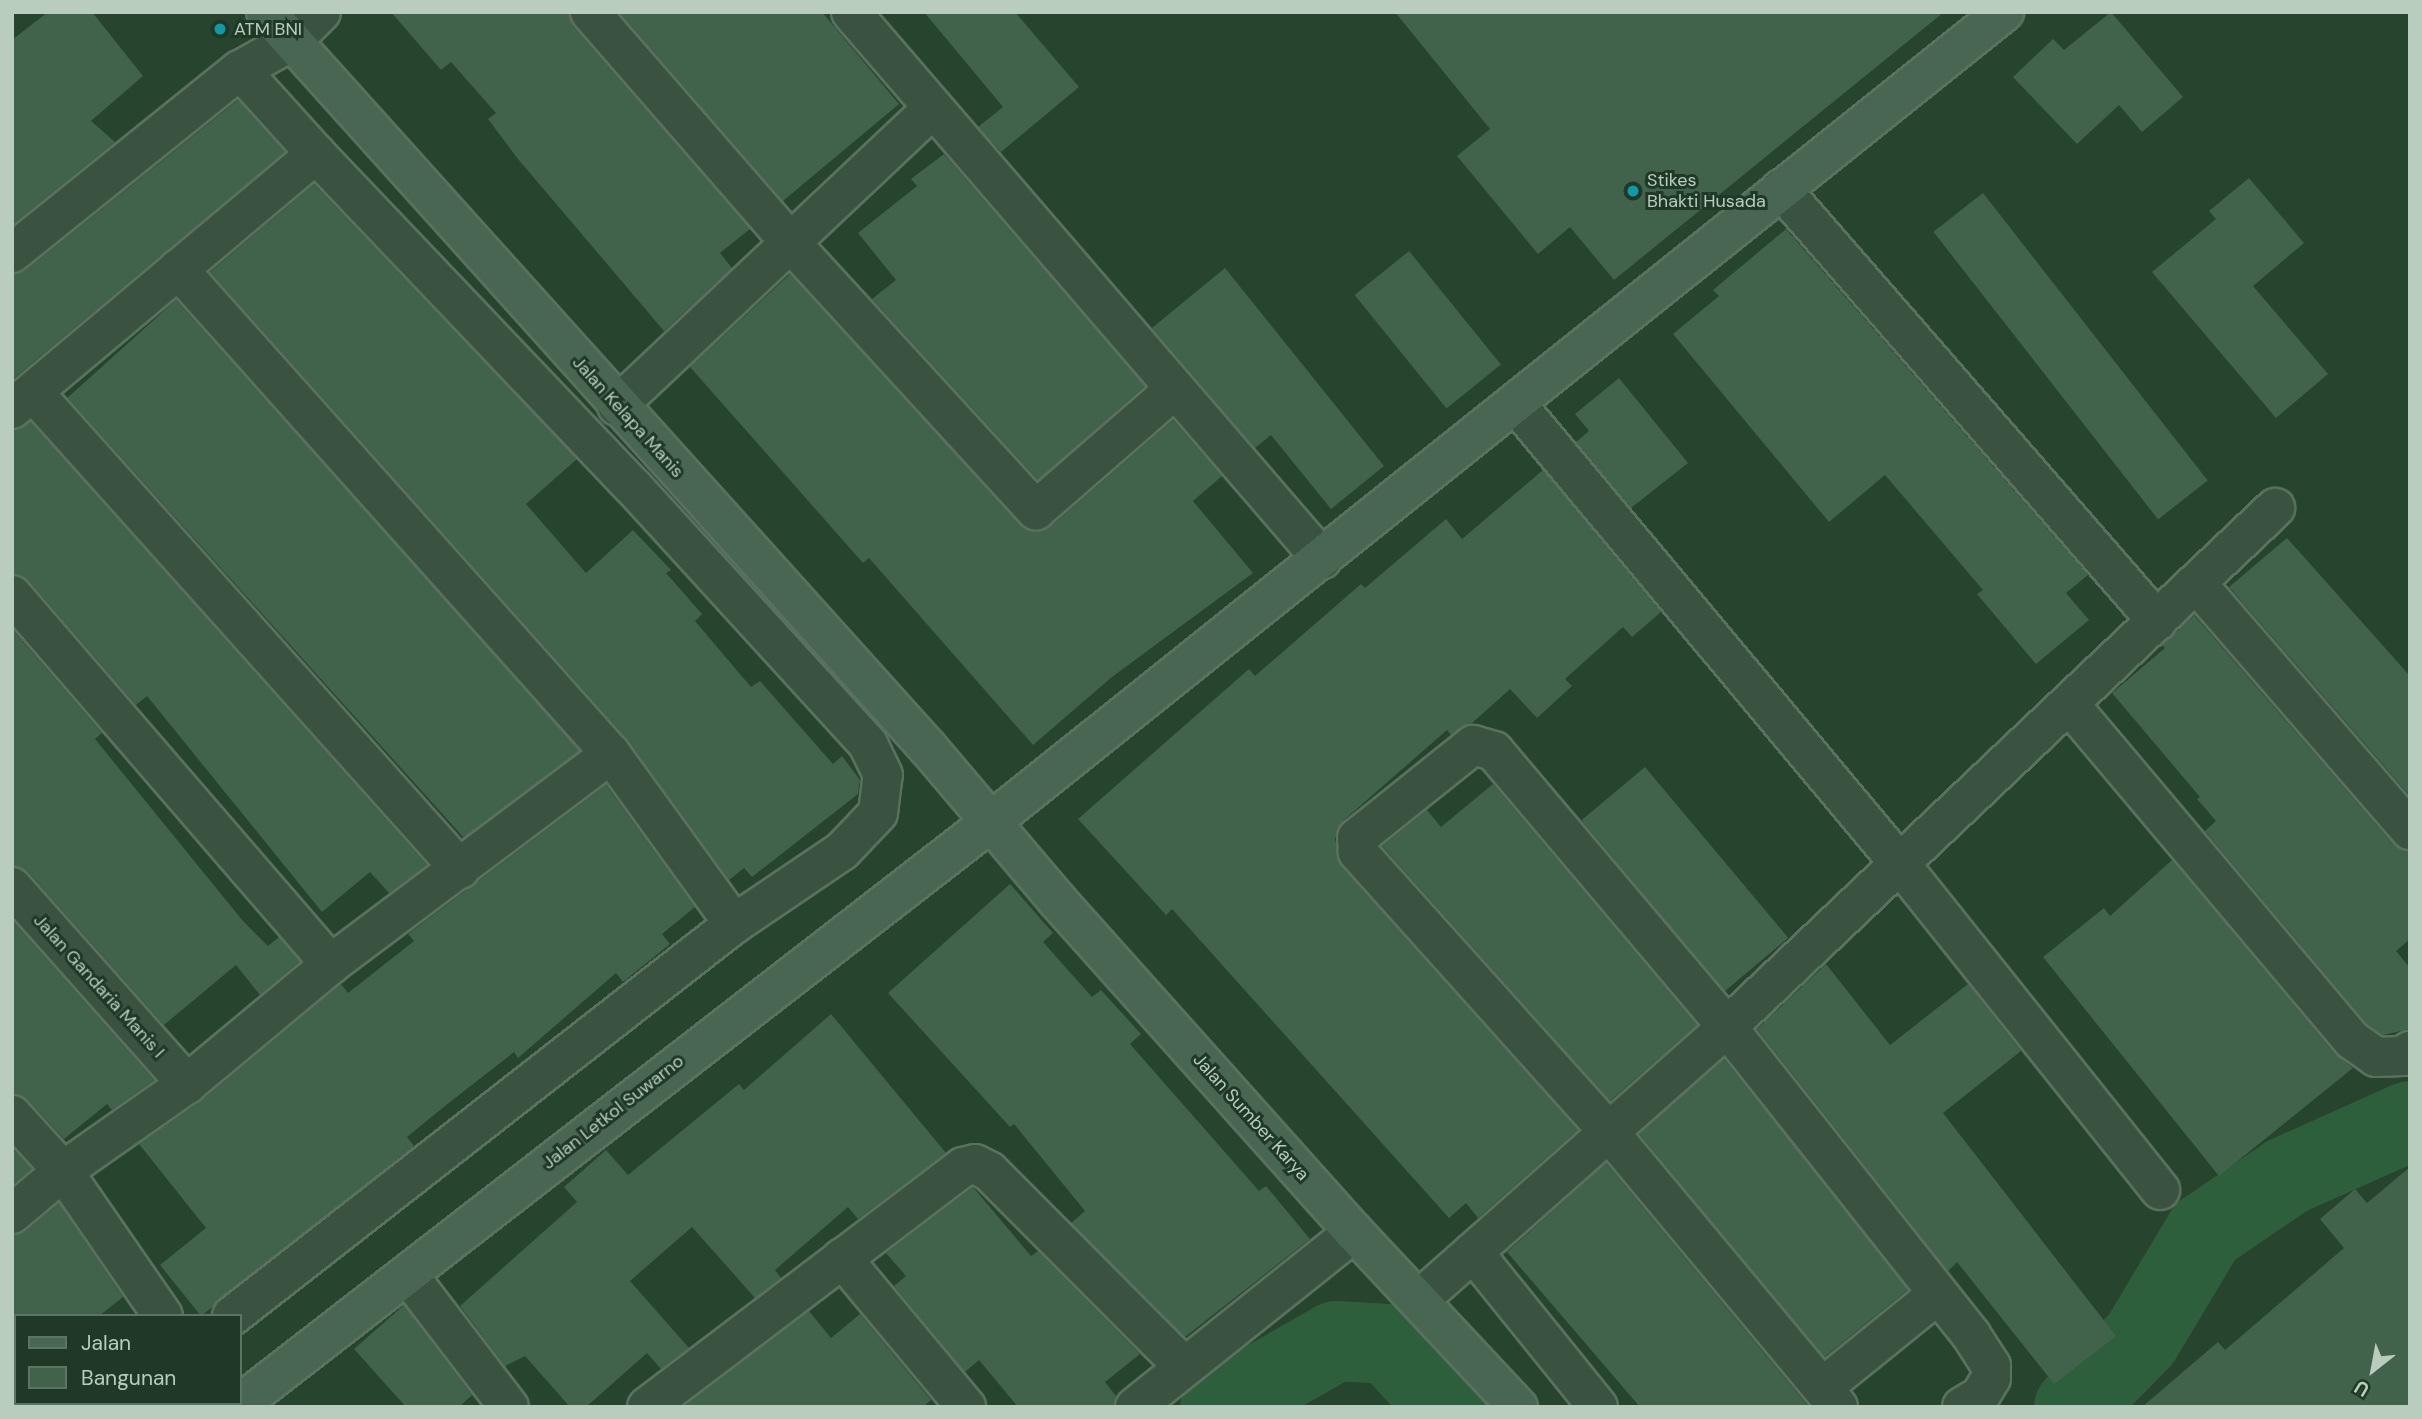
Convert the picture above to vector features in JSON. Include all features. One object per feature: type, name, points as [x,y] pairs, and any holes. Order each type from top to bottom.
[{"type":"street","name":"Jalan Kelapa Manis","points":[[266,12],[992,821]]},
{"type":"street","points":[[12,253],[240,70],[292,41],[321,12]]},
{"type":"street","points":[[590,12],[790,242],[1036,510],[1175,389]]},
{"type":"street","points":[[851,12],[931,110],[1322,559]]},
{"type":"street","name":"Jalan Letkol Suwarno","points":[[242,1402],[992,821],[2004,12]]},
{"type":"street","points":[[235,1314],[734,924],[842,851],[878,813],[883,775],[868,744],[634,488],[316,154],[240,70]]},
{"type":"street","points":[[617,406],[931,110]]},
{"type":"street","points":[[316,154],[23,401],[460,869]]},
{"type":"street","points":[[1781,189],[2157,621]]},
{"type":"street","points":[[178,270],[611,754],[734,924]]},
{"type":"street","points":[[1516,404],[1900,864],[2160,1190]]},
{"type":"street","points":[[1420,1299],[1727,1027],[2275,508]]},
{"type":"street","points":[[2196,583],[2410,830]]},
{"type":"street","points":[[12,594],[331,964]]},
{"type":"street","points":[[2069,704],[2352,1040],[2376,1057],[2403,1056],[2410,1051]]},
{"type":"street","points":[[1938,1294],[1830,1397],[1608,1131],[1358,852],[1357,838],[1473,746],[1486,746],[1727,1027],[1938,1294],[1991,1366],[1991,1378],[1980,1396],[1962,1407]]},
{"type":"street","points":[[12,1214],[63,1171],[187,1084],[331,964],[611,754]]},
{"type":"street","name":"Jalan Sumber Karya","points":[[992,821],[1057,900],[1354,1232],[1420,1299],[1518,1407]]},
{"type":"street","name":"Jalan Gandaria Manis I","points":[[12,887],[187,1084]]},
{"type":"street","points":[[12,1115],[63,1171],[162,1314]]},
{"type":"street","points":[[647,1407],[963,1167],[975,1164],[989,1171],[1184,1367]]},
{"type":"street","points":[[1135,1407],[1354,1232]]},
{"type":"street","points":[[1473,1252],[1598,1407]]},
{"type":"street","points":[[842,1258],[966,1407]]},
{"type":"street","points":[[408,1275],[509,1407]]},
{"type":"building","points":[[48,12],[92,12],[143,76],[91,121],[115,142],[12,225],[12,40]]},
{"type":"building","points":[[391,12],[569,12],[573,26],[750,229],[720,253],[732,268],[664,331],[518,159],[488,119],[496,113],[451,62],[441,70]]},
{"type":"building","points":[[619,12],[822,12],[899,104],[783,201]]},
{"type":"building","points":[[924,12],[1015,12],[1079,87],[1001,152],[978,127],[1003,107]]},
{"type":"building","name":"Stikes Bhakti Husada","points":[[1395,12],[1944,12],[1614,280],[1570,227],[1538,254],[1457,156],[1490,129]]},
{"type":"building","points":[[2111,12],[2183,97],[2142,132],[2119,105],[2077,144],[2013,77],[2053,39],[2064,50]]},
{"type":"building","points":[[238,100],[285,152],[12,380],[12,274],[26,270]]},
{"type":"building","points":[[944,154],[1145,386],[1038,480],[872,299],[896,280],[858,233],[917,186],[911,179]]},
{"type":"building","points":[[2249,178],[2304,243],[2253,286],[2328,374],[2276,418],[2152,272],[2216,219],[2209,211]]},
{"type":"building","points":[[314,184],[577,459],[526,504],[586,573],[633,530],[671,570],[666,573],[702,614],[695,621],[751,687],[760,681],[833,764],[842,756],[860,780],[858,794],[752,877],[744,868],[729,880],[627,739],[210,272]]},
{"type":"building","points":[[1983,193],[2208,481],[2158,519],[1933,232]]},
{"type":"building","points":[[1786,229],[2088,575],[2066,593],[2089,620],[2036,664],[1977,594],[1983,590],[1885,475],[1829,522],[1673,334],[1719,296],[1713,290]]},
{"type":"building","points":[[1409,251],[1501,364],[1446,409],[1355,295]]},
{"type":"building","points":[[1225,268],[1384,466],[1331,509],[1271,435],[1255,448],[1152,328]]},
{"type":"building","points":[[790,274],[1020,525],[1040,531],[1050,527],[1173,420],[1222,476],[1193,501],[1253,573],[1112,677],[1033,745],[869,558],[863,563],[690,367]]},
{"type":"building","points":[[176,300],[581,750],[472,847],[68,398]]},
{"type":"building","points":[[1619,378],[1688,463],[1631,508],[1576,442],[1589,431],[1575,414]]},
{"type":"building","points":[[31,422],[427,865],[389,893],[370,872],[322,912],[147,696],[136,705],[29,581],[12,574],[12,430]]},
{"type":"building","points":[[1543,470],[1661,612],[1632,637],[1623,627],[1565,679],[1572,686],[1537,718],[1510,689],[1471,724],[1451,735],[1447,730],[1343,821],[1335,839],[1342,867],[1578,1130],[1478,1218],[1466,1203],[1449,1218],[1172,909],[1166,915],[1078,819],[1249,669],[1255,676],[1361,584],[1365,588],[1446,519],[1462,539]]},
{"type":"building","points":[[2287,538],[2410,676],[2410,796],[2229,587]]},
{"type":"building","points":[[2194,615],[2393,844],[2410,851],[2410,939],[2396,951],[2410,968],[2410,1029],[2383,1035],[2367,1024],[2205,831],[2216,821],[2197,799],[2200,797],[2112,693],[2165,648],[2162,645]]},
{"type":"building","points":[[12,629],[102,733],[95,739],[243,921],[268,946],[279,937],[300,961],[260,995],[236,965],[164,1025],[28,872],[12,866]]},
{"type":"building","points":[[1645,767],[1788,938],[1725,991],[1581,820]]},
{"type":"building","points":[[1493,784],[1697,1025],[1610,1101],[1382,846],[1427,810],[1441,827]]},
{"type":"building","points":[[606,785],[695,907],[662,934],[670,944],[623,982],[616,973],[518,1058],[514,1052],[450,1102],[407,1137],[414,1146],[204,1314],[199,1314],[160,1265],[206,1228],[139,1144],[201,1101],[341,984],[348,993],[414,941],[408,934]]},
{"type":"building","points":[[2172,860],[2335,1054],[2353,1068],[2219,1176],[2043,957],[2104,908],[2110,916]]},
{"type":"building","points":[[1010,884],[1053,933],[1043,942],[1092,997],[1101,990],[1141,1034],[1130,1044],[1259,1191],[1266,1186],[1310,1239],[1185,1337],[1071,1223],[1085,1211],[1014,1124],[1010,1127],[888,993]]},
{"type":"building","points":[[12,920],[154,1080],[112,1110],[107,1104],[64,1139],[28,1100],[12,1094]]},
{"type":"building","points":[[1826,964],[1890,1045],[1968,984],[2021,1051],[1943,1113],[2116,1336],[2054,1384],[1957,1262],[1948,1271],[1757,1029]]},
{"type":"building","points":[[831,1014],[946,1153],[858,1219],[848,1207],[775,1270],[781,1278],[755,1298],[692,1227],[630,1281],[689,1348],[661,1369],[647,1353],[586,1407],[570,1407],[525,1356],[505,1366],[460,1306],[577,1202],[564,1187],[606,1150],[628,1175],[739,1084],[744,1090]]},
{"type":"building","points":[[1724,1059],[1910,1288],[1822,1359],[1636,1130]]},
{"type":"building","points":[[12,1148],[32,1169],[12,1185]]},
{"type":"building","points":[[1606,1163],[1809,1407],[1640,1407],[1507,1252]]},
{"type":"building","points":[[2410,1167],[2410,1407],[2142,1407],[2218,1342],[2225,1350],[2344,1248],[2320,1219],[2355,1189],[2367,1203]]},
{"type":"building","points":[[973,1187],[1031,1256],[1038,1251],[1140,1354],[1105,1382],[1116,1396],[1114,1407],[1018,1407],[979,1360],[965,1372],[894,1286],[906,1276],[886,1253]]},
{"type":"building","points":[[59,1203],[123,1297],[102,1314],[12,1316],[12,1235],[26,1231]]},
{"type":"building","points":[[404,1305],[472,1395],[459,1407],[406,1407],[354,1349]]},
{"type":"building","points":[[809,1311],[831,1338],[860,1314],[931,1400],[923,1407],[683,1407]]},
{"type":"waterway","points":[[2074,1407],[2141,1339],[2205,1232],[2287,1176],[2410,1121]]},
{"type":"waterway","points":[[1220,1407],[1336,1341],[1389,1344],[1447,1407]]},
{"type":"place","name":"ATM BNI","points":[[220,29]]},
{"type":"place","name":"Stikes Bhakti Husada","points":[[1633,191]]}]
